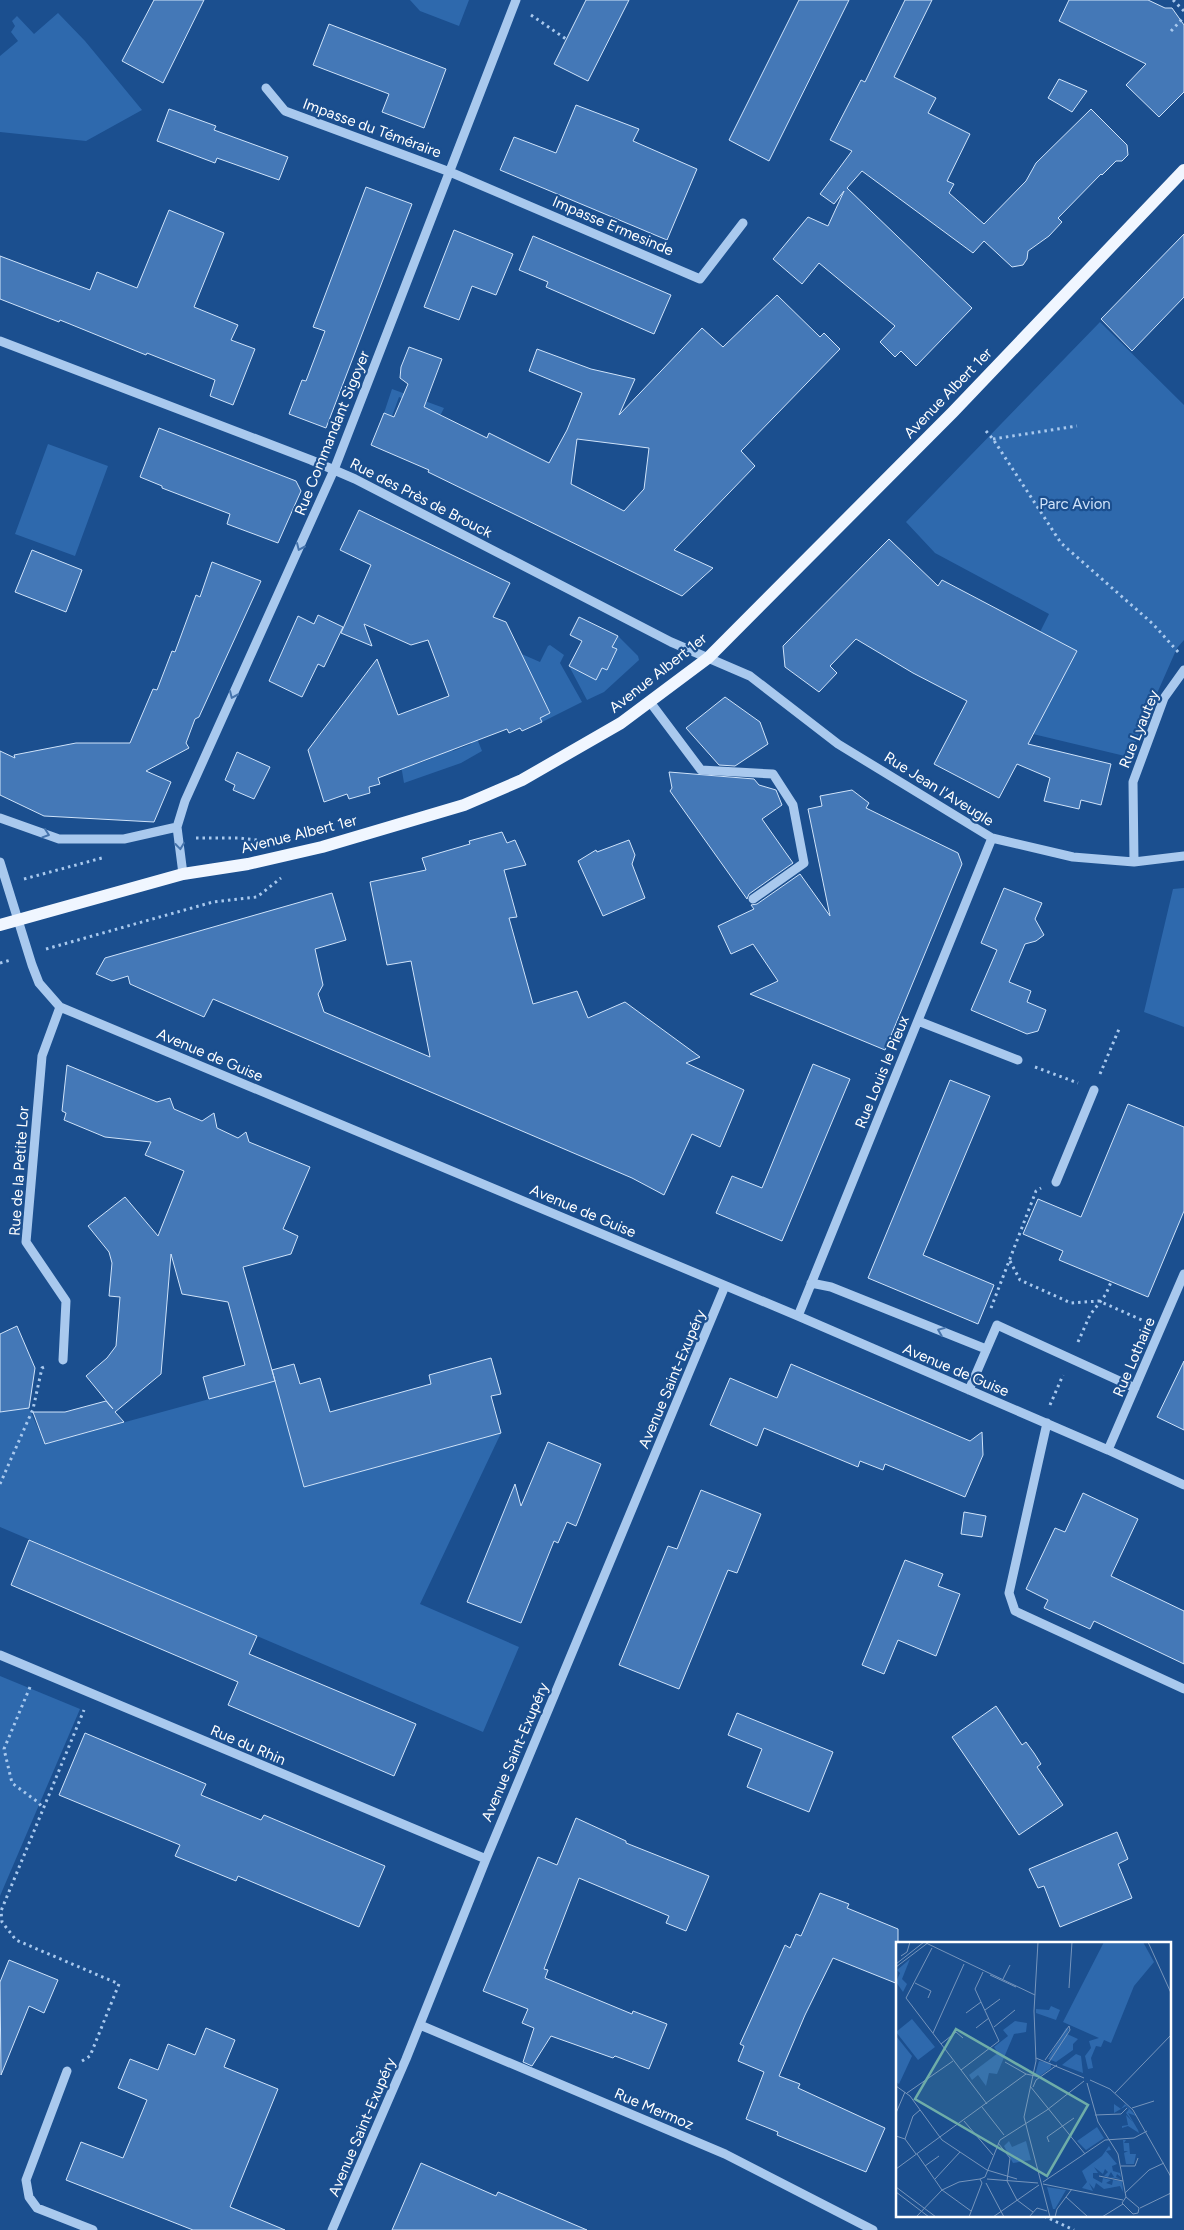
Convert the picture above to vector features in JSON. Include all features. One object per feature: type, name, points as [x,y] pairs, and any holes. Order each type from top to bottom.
[{"type":"main road","name":"Avenue Albert 1er","points":[[0,925],[183,874],[248,864],[304,851],[464,805],[513,785],[621,723],[708,658],[953,412],[1184,170]]},
{"type":"street","name":"Rue Commandant Sigoyer","points":[[183,874],[177,826],[189,793],[334,470],[516,0]]},
{"type":"street","name":"Impasse du Téméraire","points":[[266,88],[285,111],[450,172]]},
{"type":"street","name":"Impasse Ermesinde","points":[[450,172],[700,279],[744,223]]},
{"type":"street","name":"Rue des Près de Brouck","points":[[0,341],[334,470],[671,642],[708,658]]},
{"type":"street","name":"Rue Jean l'Aveugle","points":[[708,658],[750,676],[838,744],[992,838],[1073,858],[1134,862],[1184,856]]},
{"type":"street","name":"Rue Lyautey","points":[[1134,862],[1133,782],[1164,698],[1184,670]]},
{"type":"street","points":[[650,702],[701,770],[774,774],[792,805],[804,863],[753,899]]},
{"type":"street","points":[[0,818],[59,839],[124,840],[177,826]]},
{"type":"street","name":"Rue Louis le Pieux","points":[[798,1316],[992,838]]},
{"type":"street","name":"Avenue de Guise","points":[[0,862],[28,955],[39,983],[60,1007],[798,1316],[1047,1423],[1184,1485]]},
{"type":"street","name":"Rue de la Petite Lor","points":[[60,1007],[42,1056],[26,1242],[66,1301],[63,1360]]},
{"type":"street","points":[[918,1021],[1018,1060]]},
{"type":"street","points":[[1056,1182],[1094,1090]]},
{"type":"street","name":"Rue Lothaire","points":[[1108,1450],[1184,1274]]},
{"type":"street","points":[[811,1283],[831,1287],[986,1349]]},
{"type":"street","name":"Avenue Saint-Exupéry","points":[[332,2230],[420,2025],[486,1859],[725,1286]]},
{"type":"street","points":[[969,1390],[998,1325],[1135,1388]]},
{"type":"street","points":[[1047,1423],[1009,1593],[1015,1611],[1184,1689]]},
{"type":"street","name":"Rue du Rhin","points":[[0,1655],[486,1859]]},
{"type":"street","name":"Rue Mermoz","points":[[420,2025],[725,2154],[873,2230]]},
{"type":"street","points":[[67,2071],[26,2180],[29,2197],[38,2208],[93,2230]]},
{"type":"path","points":[[1172,0],[1184,11]]},
{"type":"path","points":[[531,15],[566,39]]},
{"type":"path","points":[[1171,31],[1184,17]]},
{"type":"path","points":[[994,439],[1077,426]]},
{"type":"path","points":[[986,431],[994,439],[1061,544],[1153,624],[1181,656]]},
{"type":"path","points":[[0,963],[213,902],[257,897],[277,882],[304,851]]},
{"type":"path","points":[[1018,1060],[1094,1090],[1119,1029]]},
{"type":"path","points":[[1000,1285],[1036,1190]]},
{"type":"path","points":[[1010,1261],[1020,1280],[1037,1288],[1071,1303],[1099,1301],[1146,1322]]},
{"type":"path","points":[[1087,1322],[1099,1301],[1106,1294],[1111,1282]]},
{"type":"path","points":[[0,1484],[33,1409],[42,1368],[63,1360]]},
{"type":"path","points":[[37,1671],[4,1749],[12,1783],[40,1804],[43,1810]]},
{"type":"path","points":[[67,2071],[90,2056],[119,1984],[16,1940],[2,1922],[1,1911],[91,1694]]},
{"type":"path","points":[[1049,2218],[1074,2230]]},
{"type":"green space","points":[[410,0],[469,0],[459,26],[420,11]]},
{"type":"green space","points":[[58,13],[85,41],[142,110],[86,141],[0,132],[0,56],[18,41],[11,32],[15,26],[12,21],[17,16],[34,34]]},
{"type":"green space","name":"Parc Avion","points":[[1100,322],[1184,405],[1184,640],[1177,648],[1129,757],[1033,734],[1077,651],[1040,632],[1049,614],[935,553],[906,522]]},
{"type":"green space","points":[[392,389],[444,408],[429,438],[427,409],[399,397],[392,416],[384,413]]},
{"type":"green space","points":[[48,444],[108,466],[75,556],[15,534]]},
{"type":"green space","points":[[618,636],[638,656],[639,660],[604,692],[587,700],[569,666],[596,679],[602,668],[607,670],[616,649],[612,647]]},
{"type":"green space","points":[[550,645],[564,655],[560,663],[582,702],[542,722],[540,718],[550,712],[528,668],[517,652],[540,662]]},
{"type":"green space","points":[[476,736],[482,751],[461,763],[404,783],[401,765],[413,761],[414,765],[433,758],[431,753],[450,746],[453,751],[471,744],[468,738]]},
{"type":"green space","points":[[1184,888],[1184,1027],[1144,1012],[1173,889]]},
{"type":"green space","points":[[275,1381],[304,1487],[501,1433],[420,1604],[519,1647],[483,1732],[0,1527],[0,1412],[29,1408],[45,1444]]},
{"type":"green space","points":[[0,1676],[80,1709],[0,1896]]},
{"type":"building","points":[[154,0],[204,0],[163,83],[122,61]]},
{"type":"building","points":[[586,0],[629,0],[588,81],[554,64]]},
{"type":"building","points":[[799,0],[849,0],[769,161],[729,140]]},
{"type":"building","points":[[905,0],[932,0],[894,77],[936,98],[928,113],[970,134],[947,181],[954,184],[949,193],[984,224],[1026,181],[1036,163],[1091,109],[1127,145],[1128,155],[1122,161],[1116,161],[1101,174],[1058,218],[1062,222],[1049,236],[1028,251],[1027,259],[1023,265],[1012,267],[984,241],[973,253],[862,171],[847,188],[972,308],[916,366],[901,351],[895,357],[880,342],[895,326],[819,263],[802,284],[773,259],[808,217],[828,226],[844,191],[834,204],[820,194],[852,151],[830,140],[861,80],[865,82]]},
{"type":"building","points":[[1069,0],[1148,0],[1165,8],[1172,8],[1184,25],[1184,92],[1159,117],[1126,85],[1146,64],[1059,21]]},
{"type":"building","points":[[329,24],[446,69],[424,128],[382,112],[389,94],[313,65]]},
{"type":"building","points":[[1059,79],[1087,91],[1072,112],[1048,98]]},
{"type":"building","points":[[576,105],[639,129],[633,141],[697,169],[667,240],[500,170],[514,137],[556,153]]},
{"type":"building","points":[[169,109],[216,126],[214,130],[288,157],[279,180],[217,158],[215,163],[157,141]]},
{"type":"building","points":[[366,187],[412,204],[326,428],[289,414],[302,380],[306,381],[325,331],[313,327]]},
{"type":"building","points":[[169,210],[224,233],[194,307],[238,325],[231,340],[255,349],[233,405],[210,396],[215,380],[147,353],[146,355],[60,320],[59,322],[0,299],[0,256],[90,290],[97,272],[137,288]]},
{"type":"building","points":[[454,230],[513,254],[496,295],[472,286],[459,320],[424,307]]},
{"type":"building","points":[[1184,234],[1184,297],[1132,351],[1101,319]]},
{"type":"building","points":[[533,236],[671,295],[654,334],[546,287],[548,282],[519,270]]},
{"type":"building","points":[[777,295],[820,337],[824,333],[840,349],[741,451],[755,466],[674,550],[713,568],[682,596],[428,472],[429,470],[371,445],[384,413],[394,417],[408,384],[400,378],[401,367],[409,347],[442,359],[424,407],[487,438],[489,433],[549,463],[567,430],[582,393],[529,371],[537,349],[591,369],[635,379],[619,415],[702,328],[723,347]],"holes":[[[577,439],[649,448],[644,489],[624,511],[571,484]]]},
{"type":"building","points":[[159,428],[296,481],[301,491],[278,543],[227,524],[230,514],[162,488],[162,486],[140,477]]},
{"type":"building","points":[[359,510],[510,583],[493,617],[506,622],[550,713],[540,718],[542,722],[522,731],[520,728],[509,733],[507,729],[378,778],[380,784],[369,787],[370,793],[349,799],[347,794],[324,802],[308,750],[377,659],[398,715],[449,696],[428,640],[411,645],[364,624],[372,646],[341,633],[371,565],[340,550]]},
{"type":"building","points":[[889,539],[938,586],[942,580],[1077,651],[1028,744],[1111,764],[1101,805],[1081,800],[1079,809],[1044,801],[1050,778],[1017,764],[999,798],[934,764],[967,701],[913,673],[856,639],[830,666],[837,673],[819,692],[785,667],[783,646]]},
{"type":"building","points":[[32,550],[82,570],[66,612],[15,592]]},
{"type":"building","points":[[212,562],[261,581],[199,717],[195,719],[186,743],[189,748],[146,771],[171,782],[154,822],[44,816],[0,795],[0,751],[15,758],[14,755],[76,743],[130,743],[153,689],[157,690],[172,651],[175,652],[196,595],[200,597]]},
{"type":"building","points":[[318,615],[343,627],[324,667],[318,664],[302,697],[269,681],[298,616],[314,624]]},
{"type":"building","points":[[579,617],[618,636],[612,647],[617,649],[607,670],[602,668],[596,680],[569,666],[582,641],[570,635]]},
{"type":"building","points":[[725,697],[760,722],[768,744],[735,766],[719,765],[686,728]]},
{"type":"building","points":[[237,752],[270,767],[254,799],[233,790],[235,785],[225,780]]},
{"type":"building","points":[[669,772],[754,779],[759,785],[776,790],[782,805],[762,819],[793,863],[749,894],[747,899],[670,791],[672,788]]},
{"type":"building","points":[[852,790],[869,803],[866,808],[958,853],[962,864],[885,1050],[750,994],[778,981],[753,944],[731,954],[718,926],[754,909],[751,905],[757,904],[800,874],[830,916],[808,809],[822,806],[820,796]]},
{"type":"building","points":[[502,832],[507,843],[515,840],[526,865],[504,870],[517,917],[509,918],[533,1004],[577,991],[588,1018],[625,1002],[700,1057],[686,1063],[744,1090],[720,1147],[692,1134],[664,1195],[632,1178],[213,999],[204,1017],[130,984],[128,976],[112,981],[96,974],[105,958],[332,893],[346,940],[315,949],[323,985],[318,994],[324,1012],[430,1057],[411,961],[387,965],[370,882],[426,870],[422,858],[470,844],[469,841]]},
{"type":"building","points":[[629,840],[635,855],[632,864],[645,898],[603,916],[578,861],[596,850],[597,852]]},
{"type":"building","points":[[1004,888],[1042,903],[1035,919],[1044,935],[1036,941],[1025,944],[1009,982],[1031,991],[1027,1002],[1046,1010],[1038,1031],[1027,1034],[971,1010],[997,950],[981,943]]},
{"type":"building","points":[[813,1064],[850,1079],[782,1241],[716,1213],[732,1176],[762,1188]]},
{"type":"building","points":[[67,1065],[157,1102],[170,1098],[174,1109],[202,1121],[214,1113],[217,1128],[238,1138],[246,1132],[249,1142],[310,1167],[283,1229],[298,1236],[291,1254],[243,1267],[275,1381],[209,1399],[203,1377],[245,1365],[228,1302],[182,1294],[171,1254],[161,1374],[115,1412],[124,1422],[45,1444],[33,1412],[65,1412],[106,1401],[113,1409],[86,1376],[107,1358],[116,1346],[120,1297],[109,1296],[112,1263],[109,1252],[88,1226],[125,1197],[158,1236],[184,1171],[145,1155],[151,1142],[105,1137],[64,1120],[66,1113],[62,1111]]},
{"type":"building","points":[[950,1080],[990,1096],[923,1255],[994,1285],[978,1324],[868,1278]]},
{"type":"building","points":[[1128,1104],[1184,1127],[1184,1211],[1148,1297],[1059,1260],[1063,1251],[1023,1234],[1038,1199],[1081,1217]]},
{"type":"building","points":[[17,1326],[35,1368],[29,1408],[0,1412],[0,1334]]},
{"type":"building","points":[[491,1358],[501,1394],[491,1396],[501,1433],[304,1487],[272,1370],[294,1364],[300,1384],[320,1378],[330,1412],[431,1384],[429,1375]]},
{"type":"building","points":[[1184,1361],[1184,1430],[1157,1417]]},
{"type":"building","points":[[791,1364],[970,1441],[982,1432],[983,1455],[965,1497],[885,1464],[883,1470],[860,1461],[858,1467],[764,1428],[757,1446],[710,1425],[730,1378],[777,1398]]},
{"type":"building","points":[[548,1442],[601,1464],[576,1526],[567,1522],[558,1543],[554,1541],[521,1623],[467,1602],[515,1484],[521,1506]]},
{"type":"building","points":[[701,1490],[761,1514],[737,1573],[728,1570],[679,1689],[619,1665],[668,1546],[677,1549]]},
{"type":"building","points":[[1083,1493],[1138,1519],[1111,1576],[1184,1611],[1184,1664],[1094,1621],[1090,1629],[1044,1608],[1048,1600],[1026,1589],[1055,1528],[1065,1532]]},
{"type":"building","points":[[964,1512],[986,1516],[982,1537],[961,1534]]},
{"type":"building","points":[[29,1540],[257,1636],[249,1654],[416,1724],[394,1776],[228,1705],[238,1682],[11,1585]]},
{"type":"building","points":[[905,1560],[943,1574],[938,1586],[960,1594],[936,1656],[898,1640],[884,1674],[862,1665]]},
{"type":"building","points":[[996,1706],[1022,1745],[1026,1742],[1034,1753],[1041,1764],[1037,1767],[1063,1805],[1019,1835],[952,1737]]},
{"type":"building","points":[[737,1713],[833,1752],[809,1812],[747,1787],[762,1749],[728,1735]]},
{"type":"building","points":[[85,1733],[206,1784],[201,1795],[261,1820],[264,1815],[385,1866],[359,1927],[238,1876],[236,1881],[175,1856],[180,1845],[59,1795]]},
{"type":"building","points":[[576,1818],[626,1841],[626,1843],[709,1876],[686,1931],[666,1923],[669,1916],[579,1878],[544,1969],[548,1970],[545,1978],[632,2014],[633,2011],[667,2024],[649,2069],[551,2036],[532,2066],[523,2062],[534,2028],[522,2023],[528,2009],[483,1991],[538,1857],[557,1865]]},
{"type":"building","points":[[1117,1832],[1128,1859],[1118,1864],[1132,1898],[1060,1927],[1044,1886],[1038,1888],[1029,1869]]},
{"type":"building","points":[[820,1893],[849,1904],[847,1908],[898,1929],[898,1942],[896,1942],[896,1983],[833,1958],[805,2015],[779,2076],[800,2084],[798,2088],[885,2128],[866,2172],[777,2135],[778,2132],[746,2119],[764,2072],[738,2061],[744,2046],[740,2044],[785,1945],[790,1948],[796,1934],[801,1936]]},
{"type":"building","points":[[9,1960],[58,1980],[44,2013],[29,2006],[1,2075],[0,1982]]},
{"type":"building","points":[[206,2028],[235,2040],[224,2067],[278,2089],[230,2207],[285,2230],[193,2230],[66,2180],[81,2142],[123,2158],[147,2100],[118,2088],[130,2059],[158,2070],[168,2044],[195,2055]]},
{"type":"building","points":[[421,2163],[496,2196],[498,2192],[587,2230],[392,2230]]}]
